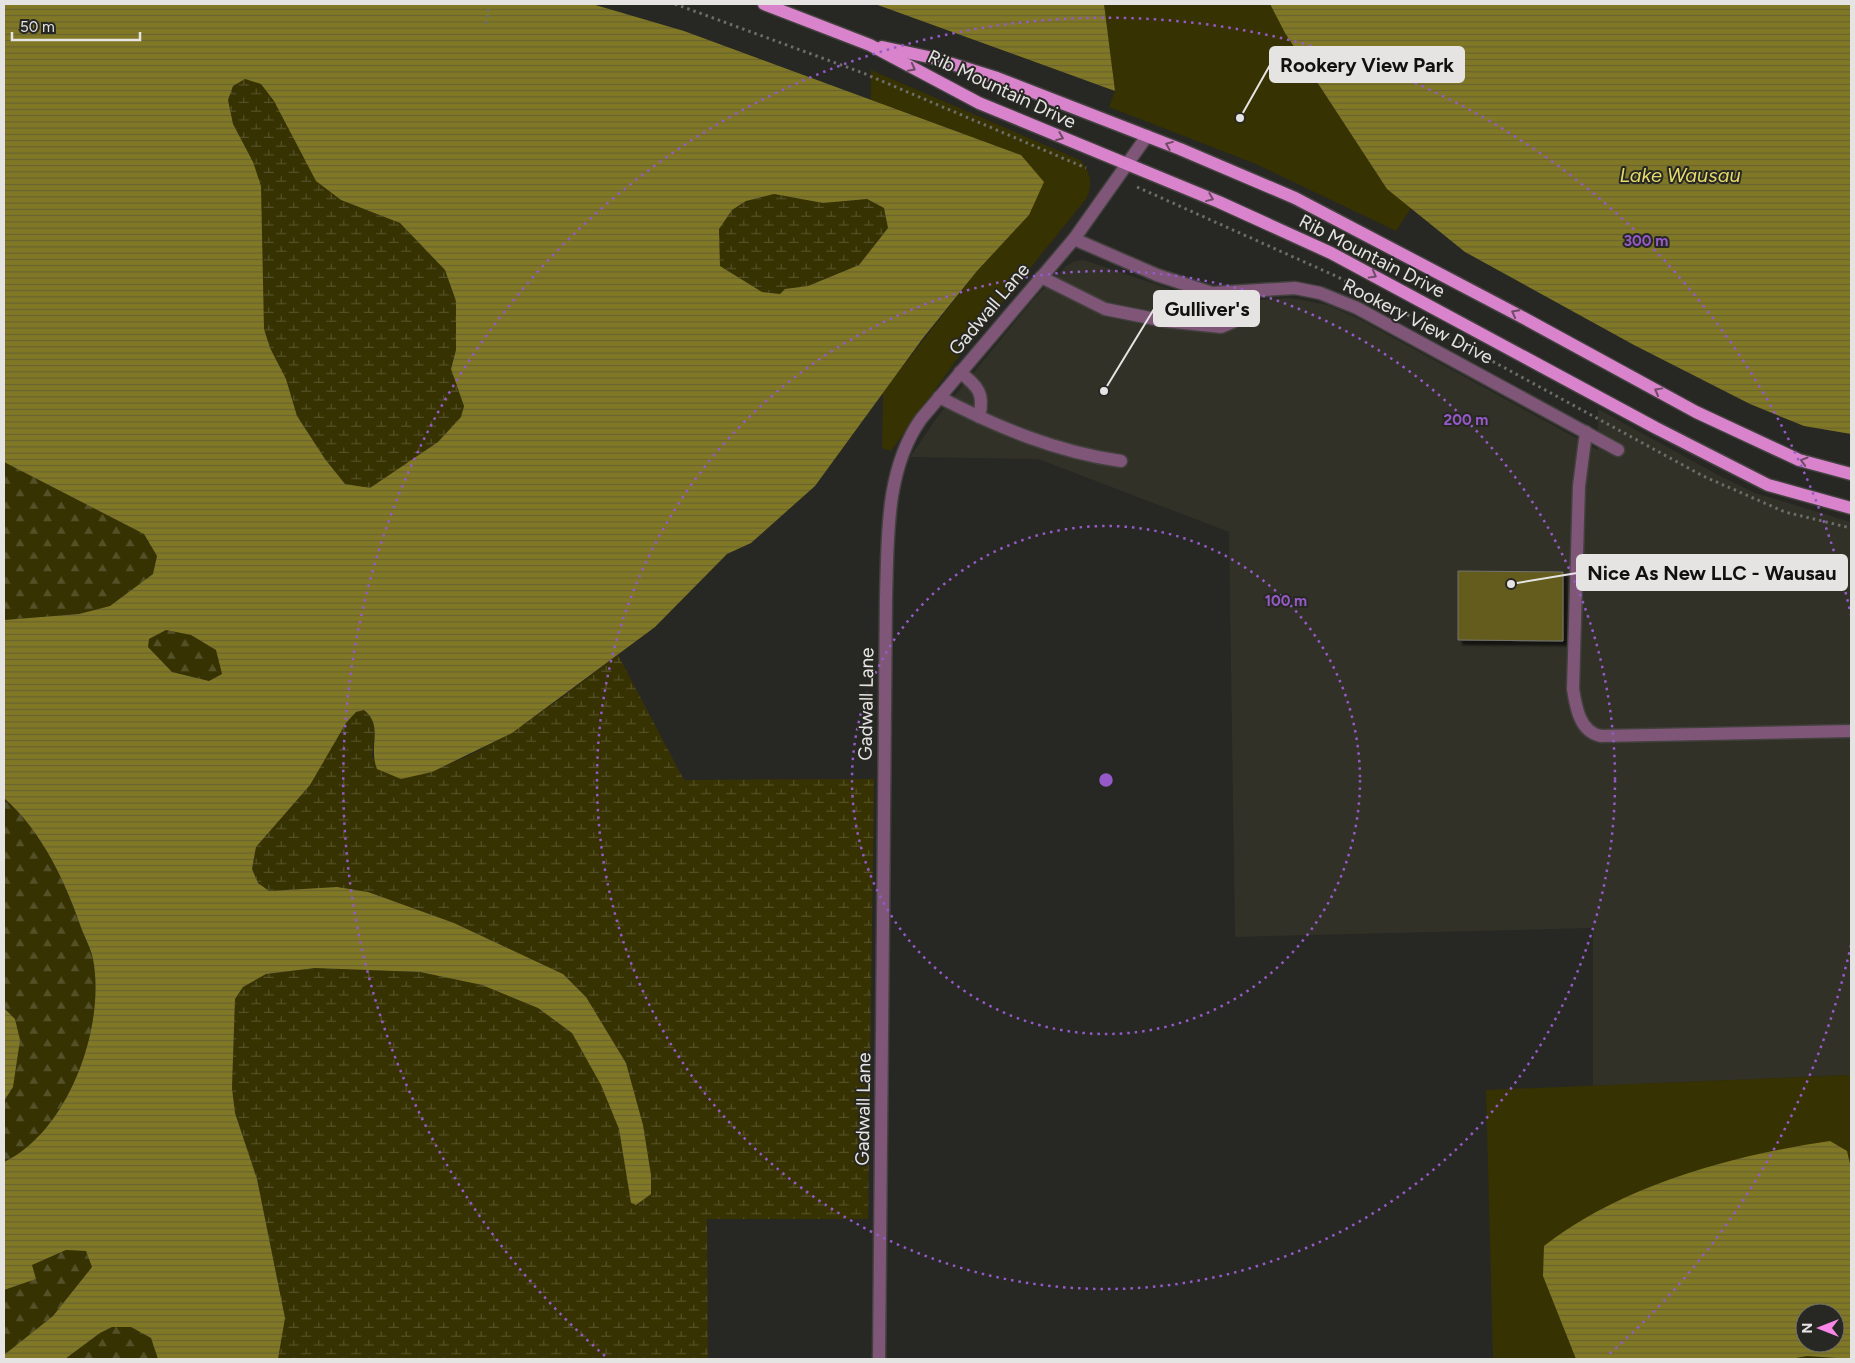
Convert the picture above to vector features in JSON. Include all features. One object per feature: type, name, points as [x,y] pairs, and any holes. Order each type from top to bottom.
[{"type":"main road","name":"Rib Mountain Drive","points":[[764,4],[870,45],[980,103],[1219,202],[1331,253],[1656,428],[1768,485],[1851,508]]},
{"type":"main road","name":"Rib Mountain Drive","points":[[870,45],[955,64],[1147,136],[1295,198],[1520,316],[1696,412],[1799,460],[1851,474]]},
{"type":"street","name":"Gadwall Lane","points":[[879,1359],[889,521],[900,456],[913,430],[1074,239],[1147,136]]},
{"type":"street","name":"Rookery View Drive","points":[[1074,239],[1157,275],[1212,292],[1245,292],[1295,288],[1320,292],[1357,308],[1618,450]]},
{"type":"street","points":[[1041,277],[1105,309],[1165,321],[1222,327],[1233,322],[1245,292]]},
{"type":"street","points":[[960,372],[978,387],[982,405],[979,417]]},
{"type":"street","points":[[939,397],[990,423],[1084,456],[1120,461]]},
{"type":"street","points":[[1586,432],[1579,486],[1574,689],[1577,709],[1587,729],[1593,734],[1601,736],[1851,731]]},
{"type":"path","points":[[486,24],[489,4]]},
{"type":"path","points":[[676,4],[841,64],[1086,168]]},
{"type":"path","points":[[1137,187],[1338,278],[1704,476],[1785,512],[1851,528]]},
{"type":"shaded area","points":[[1084,260],[1199,299],[1221,303],[1290,298],[1328,305],[1361,320],[1598,450],[1598,409],[1720,476],[1755,493],[1851,522],[1851,1075],[1593,1086],[1593,928],[1235,937],[1229,532],[1038,459],[910,457],[938,416],[1032,301],[1066,266],[1075,261]]},
{"type":"green space","points":[[1104,4],[1270,4],[1285,33],[1387,189],[1411,208],[1396,231],[1256,164],[1109,107],[1115,91]]},
{"type":"green space","points":[[871,70],[1080,160],[1087,169],[1090,179],[1090,189],[1086,199],[960,355],[891,451],[882,448],[883,392],[977,271],[1029,215],[1021,155],[871,100]]},
{"type":"green space","points":[[245,79],[261,84],[341,200],[400,223],[445,270],[456,301],[456,350],[451,369],[464,406],[461,417],[438,442],[370,489],[345,484],[325,459],[297,416],[286,379],[270,348],[264,329],[253,162],[233,124],[228,100],[233,86]]},
{"type":"green space","points":[[774,194],[823,203],[867,199],[884,208],[888,228],[859,265],[808,286],[785,289],[780,294],[762,292],[720,266],[719,228],[732,210],[746,201]]},
{"type":"green space","points":[[4,462],[144,534],[157,556],[153,574],[110,606],[79,614],[4,620]]},
{"type":"green space","points":[[166,630],[191,635],[216,650],[222,674],[209,681],[172,672],[147,648],[149,639]]},
{"type":"green space","points":[[618,655],[684,780],[874,779],[868,1219],[707,1219],[708,1359],[278,1359],[285,1318],[257,1179],[235,1113],[232,1088],[235,999],[243,987],[266,974],[315,968],[420,972],[482,985],[538,1008],[572,1033],[602,1085],[619,1129],[631,1203],[651,1175],[643,1125],[626,1063],[586,997],[563,974],[454,923],[368,892],[337,887],[269,891],[258,883],[252,869],[256,847],[310,785],[346,723],[356,712],[364,710],[372,720],[374,738],[372,757],[401,779],[432,771],[489,745],[568,693]]},
{"type":"green space","points":[[4,798],[30,826],[60,876],[91,952],[96,986],[94,1015],[87,1045],[77,1075],[64,1103],[47,1127],[27,1147],[4,1162],[4,1101],[13,1087],[15,1019],[4,1008]]},
{"type":"green space","points":[[1851,1075],[1851,1359],[1493,1359],[1486,1090]]},
{"type":"green space","points":[[66,1250],[86,1251],[92,1267],[53,1316],[4,1355],[4,1290],[35,1279],[32,1265]]},
{"type":"green space","points":[[112,1327],[131,1327],[151,1338],[158,1359],[65,1359],[100,1333]]},
{"type":"water","points":[[4,4],[592,4],[684,31],[1021,155],[1044,182],[1029,215],[977,271],[923,338],[815,486],[751,543],[727,554],[655,627],[512,733],[432,772],[401,779],[377,769],[374,752],[375,730],[373,723],[370,716],[364,710],[356,712],[346,723],[310,785],[256,847],[252,869],[258,883],[269,891],[337,887],[368,892],[454,923],[563,974],[586,997],[626,1063],[643,1125],[651,1175],[651,1194],[636,1205],[631,1203],[619,1129],[601,1085],[572,1033],[538,1008],[482,985],[420,972],[315,968],[266,974],[243,987],[235,999],[232,1088],[235,1113],[257,1179],[285,1318],[278,1359],[158,1359],[151,1338],[131,1327],[112,1327],[100,1333],[65,1359],[4,1359],[4,1355],[53,1316],[92,1267],[86,1251],[66,1250],[32,1265],[36,1279],[4,1290],[4,1162],[27,1147],[47,1127],[64,1103],[77,1075],[87,1045],[94,1015],[96,986],[91,952],[60,876],[30,826],[4,798],[4,620],[79,614],[110,606],[153,574],[157,556],[144,534],[4,462]],"holes":[[[245,79],[261,84],[274,101],[316,181],[341,200],[400,223],[445,270],[456,301],[456,350],[451,369],[464,406],[461,417],[438,442],[370,488],[345,484],[325,459],[297,416],[286,379],[270,348],[264,329],[261,186],[253,162],[233,124],[228,100],[233,86]],[[774,194],[823,203],[867,199],[884,208],[888,228],[859,265],[808,286],[785,289],[780,294],[762,292],[720,266],[719,229],[732,210],[746,201]],[[166,630],[191,635],[216,650],[222,674],[209,681],[172,672],[148,647],[149,639]]]},
{"type":"water","points":[[875,4],[1104,4],[1115,91]]},
{"type":"water","name":"Lake Wausau","points":[[1270,4],[1851,4],[1851,434],[1804,426],[1750,404],[1634,345],[1465,252],[1387,189],[1285,33]]},
{"type":"water","points":[[4,1008],[15,1019],[20,1040],[13,1087],[4,1101]]},
{"type":"water","points":[[1830,1141],[1847,1151],[1851,1168],[1851,1359],[1807,1356],[1790,1359],[1576,1359],[1543,1276],[1544,1246],[1608,1206],[1643,1190],[1717,1164]]},
{"type":"building","points":[[1458,571],[1563,572],[1563,641],[1458,640]]},
{"type":"place","name":"Rookery View Park","points":[[1240,118]]},
{"type":"place","name":"Gulliver's","points":[[1104,391]]},
{"type":"place","name":"Nice As New LLC - Wausau","points":[[1511,584]]}]
